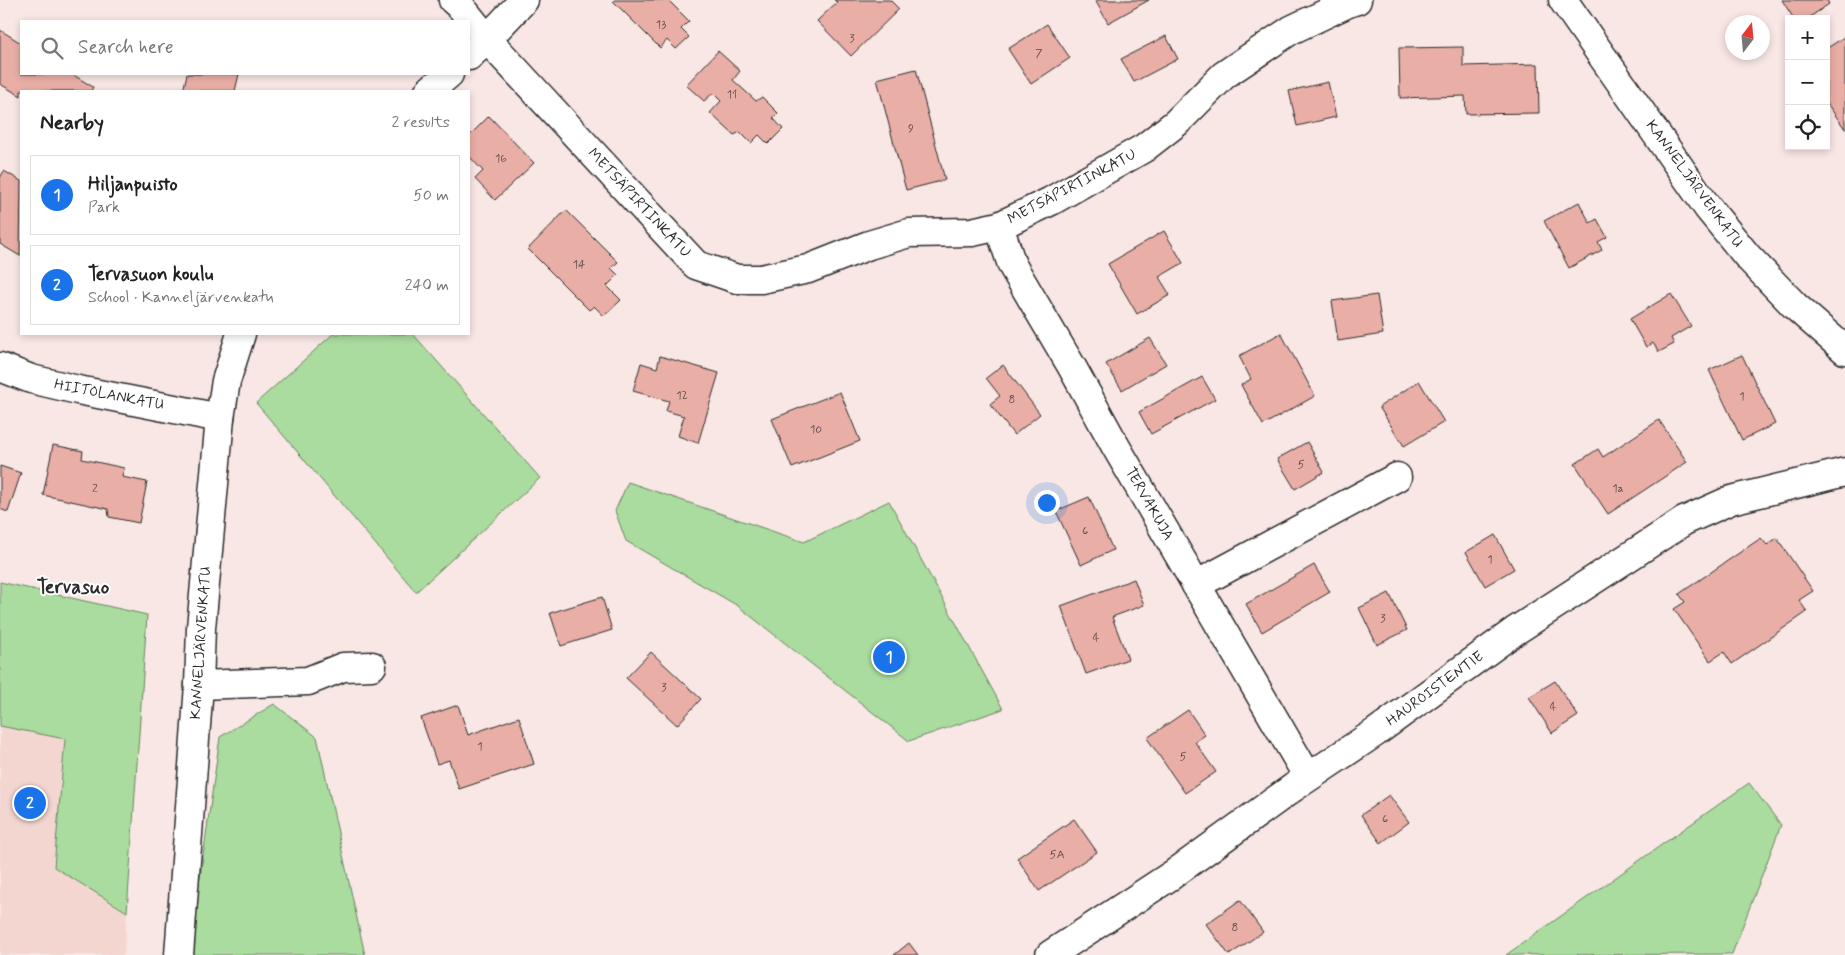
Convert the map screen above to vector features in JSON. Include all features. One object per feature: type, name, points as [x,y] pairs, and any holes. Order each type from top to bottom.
[{"type":"street","name":"METSÄPIRTINKATU","points":[[453,0],[461,7],[467,20]]},
{"type":"street","points":[[478,47],[524,0]]},
{"type":"street","name":"METSÄPIRTINKATU","points":[[470,28],[478,47],[696,265],[737,279],[761,279],[808,269],[869,245],[909,234],[972,232],[999,226],[1051,201],[1144,148],[1176,123],[1224,76],[1291,30],[1357,0]]},
{"type":"street","name":"KANNELJÄRVENKATU","points":[[1563,0],[1708,208],[1748,257],[1795,306],[1845,350]]},
{"type":"street","points":[[430,90],[448,75]]},
{"type":"street","name":"TERVAKUJA","points":[[999,226],[1012,266],[1308,778]]},
{"type":"street","name":"KANNELJÄRVENKATU","points":[[178,955],[199,685],[201,628],[220,418],[226,381],[241,335]]},
{"type":"street","name":"HIITOLANKATU","points":[[0,367],[31,379],[78,390],[220,418]]},
{"type":"street","name":"HAUROISTENTIE","points":[[1050,955],[1172,875],[1376,732],[1515,631],[1684,521],[1731,500],[1845,472]]},
{"type":"street","points":[[1196,585],[1397,477]]},
{"type":"street","points":[[199,685],[308,681],[342,667],[372,666]]},
{"type":"shaded area","points":[[0,726],[65,739],[54,867],[127,912],[124,955],[0,955]]},
{"type":"green space","points":[[332,335],[414,335],[540,478],[416,592],[256,403]]},
{"type":"green space","points":[[628,482],[804,542],[889,501],[1003,709],[909,741],[738,606],[626,541],[615,511]]},
{"type":"green space","points":[[0,582],[147,615],[127,912],[54,867],[65,739],[0,726]]},
{"type":"green space","points":[[274,704],[317,737],[365,955],[189,955],[220,737]]},
{"type":"green space","points":[[1749,783],[1781,825],[1732,954],[1506,955]]},
{"type":"building","points":[[668,0],[689,21],[681,29],[689,37],[676,49],[667,40],[660,48],[613,1]]},
{"type":"building","points":[[834,0],[890,0],[899,9],[851,56],[817,21],[837,2]]},
{"type":"building","points":[[1095,0],[1149,0],[1108,23]]},
{"type":"building","points":[[1782,0],[1827,0],[1829,4],[1813,15],[1791,15]]},
{"type":"building","points":[[1047,24],[1070,58],[1031,84],[1008,49]]},
{"type":"building","points":[[0,30],[20,42],[20,75],[74,75],[93,87],[92,90],[20,90],[20,95],[0,84]]},
{"type":"building","points":[[1166,36],[1178,59],[1134,82],[1121,59]]},
{"type":"building","points":[[1845,38],[1845,129],[1830,108],[1830,46]]},
{"type":"building","points":[[1463,47],[1463,66],[1538,64],[1539,113],[1466,114],[1465,96],[1400,98],[1399,48]]},
{"type":"building","points":[[718,51],[740,71],[733,80],[756,101],[762,97],[778,113],[773,118],[783,129],[768,144],[759,135],[751,143],[740,132],[734,135],[710,113],[721,101],[713,93],[704,101],[686,85]]},
{"type":"building","points":[[916,69],[945,180],[906,190],[877,79]]},
{"type":"building","points":[[187,75],[239,75],[235,90],[183,90]]},
{"type":"building","points":[[1328,82],[1336,117],[1297,126],[1289,91]]},
{"type":"building","points":[[489,116],[534,163],[495,200],[475,179],[483,171],[470,157],[470,135]]},
{"type":"building","points":[[4,171],[20,180],[20,256],[0,244],[0,178]]},
{"type":"building","points":[[1579,202],[1590,223],[1597,219],[1607,237],[1598,242],[1602,250],[1569,268],[1544,221]]},
{"type":"building","points":[[566,210],[618,262],[611,268],[618,275],[607,286],[621,300],[604,316],[594,306],[589,310],[528,249]]},
{"type":"building","points":[[1164,231],[1183,263],[1159,277],[1170,295],[1137,314],[1108,264]]},
{"type":"building","points":[[1671,294],[1691,326],[1671,338],[1674,344],[1659,352],[1653,343],[1646,347],[1630,319]]},
{"type":"building","points":[[1377,295],[1383,334],[1338,341],[1332,301]]},
{"type":"building","points":[[1281,333],[1315,396],[1263,425],[1241,385],[1251,379],[1239,356]]},
{"type":"building","points":[[1150,338],[1166,364],[1122,390],[1106,364]]},
{"type":"building","points":[[1742,355],[1775,424],[1742,440],[1709,370]]},
{"type":"building","points":[[660,356],[719,373],[698,443],[678,436],[684,416],[666,411],[669,401],[633,391],[641,363],[657,368]]},
{"type":"building","points":[[1003,365],[1040,414],[1014,435],[990,404],[1000,396],[986,378]]},
{"type":"building","points":[[1202,377],[1215,399],[1151,434],[1139,412]]},
{"type":"building","points":[[1419,381],[1444,422],[1404,446],[1379,407]]},
{"type":"building","points":[[840,392],[860,441],[792,468],[772,419]]},
{"type":"building","points":[[1659,420],[1687,462],[1608,514],[1575,464],[1598,449],[1603,457]]},
{"type":"building","points":[[1307,442],[1324,472],[1295,489],[1277,459]]},
{"type":"building","points":[[53,445],[83,451],[82,459],[124,468],[122,477],[147,482],[139,523],[109,517],[108,509],[43,495]]},
{"type":"building","points":[[0,466],[21,473],[8,512],[0,509]]},
{"type":"building","points":[[1089,497],[1113,550],[1081,565],[1056,511]]},
{"type":"building","points":[[1495,535],[1514,569],[1485,586],[1466,552]]},
{"type":"building","points":[[1761,538],[1767,545],[1777,538],[1813,591],[1799,600],[1807,612],[1732,664],[1724,652],[1710,661],[1674,609],[1685,602],[1679,594]]},
{"type":"building","points":[[1314,565],[1330,592],[1262,632],[1246,604]]},
{"type":"building","points":[[1134,579],[1144,605],[1112,617],[1128,659],[1086,674],[1061,606]]},
{"type":"building","points":[[1389,593],[1407,630],[1377,645],[1359,608]]},
{"type":"building","points":[[602,597],[612,630],[561,646],[550,613]]},
{"type":"building","points":[[651,652],[701,699],[677,725],[626,678]]},
{"type":"building","points":[[1555,681],[1578,716],[1552,733],[1529,697]]},
{"type":"building","points":[[458,705],[468,735],[519,717],[534,764],[459,789],[449,760],[437,764],[421,718]]},
{"type":"building","points":[[1188,710],[1205,735],[1195,742],[1216,772],[1185,793],[1147,738]]},
{"type":"building","points":[[1389,795],[1409,822],[1381,843],[1361,815]]},
{"type":"building","points":[[1074,819],[1097,852],[1039,891],[1017,858]]},
{"type":"building","points":[[1240,900],[1263,932],[1229,955],[1206,924]]},
{"type":"building","points":[[909,943],[918,955],[894,955]]},
{"type":"place","name":"Hiljanpuisto","points":[[889,657]]},
{"type":"place","name":"Tervasuon koulu","points":[[30,803]]},
{"type":"district","name":"Tervasuo","points":[[73,587]]}]
